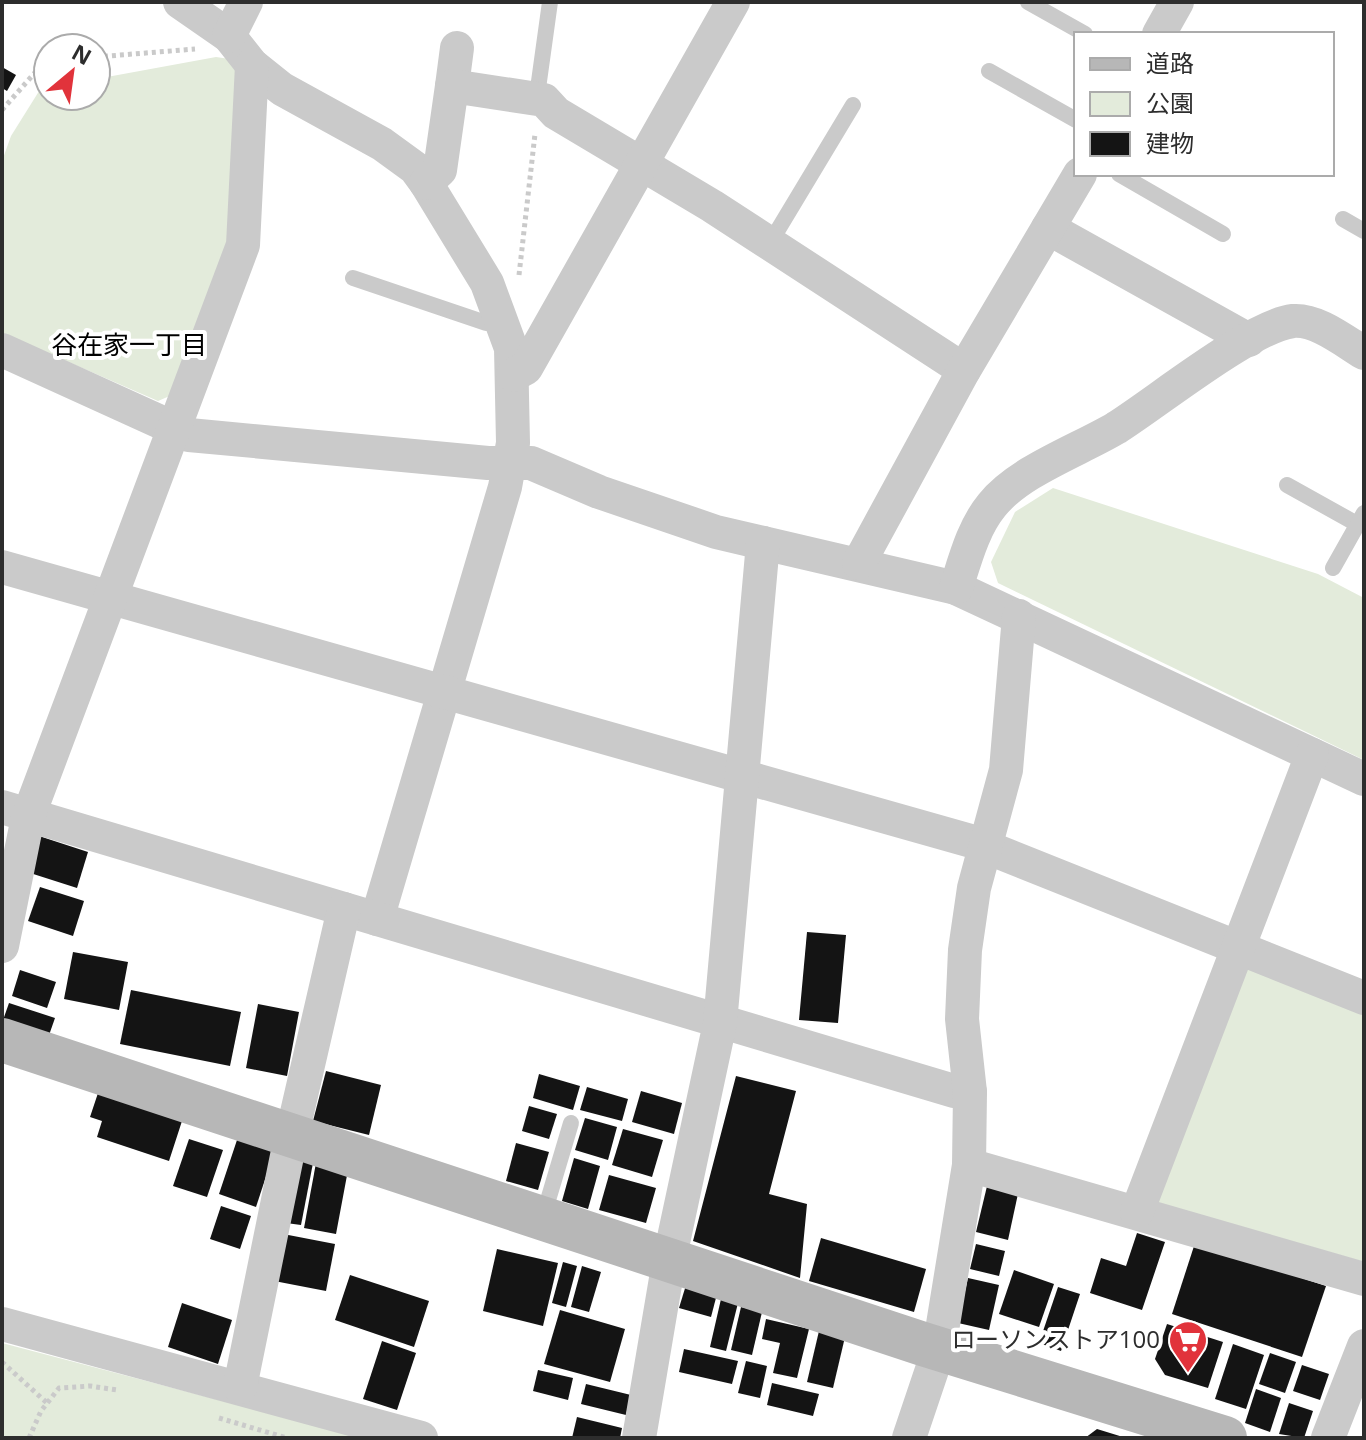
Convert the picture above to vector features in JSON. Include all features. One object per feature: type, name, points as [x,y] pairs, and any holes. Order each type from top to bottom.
[{"type":"street","points":[[180,2],[225,33],[252,65],[282,89],[382,144],[415,168],[487,283],[511,348],[510,463],[377,919]]},
{"type":"street","points":[[225,33],[246,2]]},
{"type":"street","points":[[513,375],[526,368],[733,2]]},
{"type":"street","points":[[1160,32],[1177,2]]},
{"type":"street","points":[[426,183],[440,170],[457,48]]},
{"type":"street","points":[[2,946],[15,812],[108,597],[243,245],[252,65]]},
{"type":"street","points":[[452,86],[536,107],[544,100],[556,113],[770,243],[964,370]]},
{"type":"street","points":[[859,563],[964,370],[1079,176]]},
{"type":"street","points":[[1048,228],[1249,340]]},
{"type":"street","points":[[956,588],[979,526],[992,505],[1010,487],[1115,428],[1249,340],[1292,321],[1309,322],[1364,353]]},
{"type":"street","points":[[2,350],[172,429],[214,440],[531,463],[672,517],[763,543],[956,588],[1364,779]]},
{"type":"street","points":[[639,1438],[669,1261],[720,1023],[763,543]]},
{"type":"street","points":[[2,567],[987,846],[1364,998]]},
{"type":"street","points":[[909,1438],[939,1349],[969,1165],[970,1092],[962,1019],[965,950],[974,888],[1006,770],[1019,616]]},
{"type":"street","points":[[1137,1212],[1312,755]]},
{"type":"street","points":[[15,812],[720,1023],[954,1091],[970,1092]]},
{"type":"street","points":[[240,1387],[291,1137],[344,909]]},
{"type":"street","points":[[2,1040],[939,1349],[1225,1438]]},
{"type":"street","points":[[969,1165],[1364,1279]]},
{"type":"street","points":[[2,1324],[421,1438]]},
{"type":"street","points":[[1328,1438],[1364,1346]]},
{"type":"lane","points":[[536,107],[550,2]]},
{"type":"lane","points":[[1028,2],[1081,32]]},
{"type":"lane","points":[[989,71],[1074,119]]},
{"type":"lane","points":[[770,243],[853,105]]},
{"type":"lane","points":[[1122,176],[1223,234]]},
{"type":"lane","points":[[1343,219],[1364,231]]},
{"type":"lane","points":[[353,278],[486,323],[502,319]]},
{"type":"lane","points":[[1287,485],[1360,518],[1333,568]]},
{"type":"lane","points":[[542,1218],[571,1123]]},
{"type":"path","points":[[112,56],[208,48],[225,33]]},
{"type":"path","points":[[2,110],[32,76]]},
{"type":"path","points":[[502,319],[515,312],[536,107]]},
{"type":"path","points":[[2,1362],[47,1403]]},
{"type":"path","points":[[29,1438],[47,1403],[59,1388],[90,1386],[130,1392]]},
{"type":"path","points":[[216,1417],[287,1438]]},
{"type":"green space","points":[[216,57],[230,59],[239,78],[227,248],[172,395],[158,401],[2,333],[2,161],[11,136],[32,102],[32,112],[112,112],[112,76]]},
{"type":"green space","points":[[1053,488],[1318,574],[1364,598],[1364,760],[998,583],[991,562],[1015,512]]},
{"type":"green space","points":[[1252,964],[1364,1011],[1364,1262],[1159,1203],[1154,1192],[1238,971]]},
{"type":"green space","points":[[2,1343],[363,1438],[2,1438]]},
{"type":"building","points":[[2,67],[16,75],[7,91],[2,88]]},
{"type":"building","points":[[39,836],[88,852],[77,888],[27,872]]},
{"type":"building","points":[[40,887],[84,901],[73,936],[28,921]]},
{"type":"building","points":[[807,932],[846,935],[838,1023],[799,1020]]},
{"type":"building","points":[[73,952],[128,962],[119,1010],[64,999]]},
{"type":"building","points":[[20,970],[56,982],[47,1008],[12,996]]},
{"type":"building","points":[[131,990],[241,1012],[230,1066],[120,1044]]},
{"type":"building","points":[[9,1003],[55,1018],[48,1038],[2,1023]]},
{"type":"building","points":[[258,1004],[299,1012],[287,1076],[246,1068]]},
{"type":"building","points":[[326,1071],[381,1085],[369,1135],[313,1121]]},
{"type":"building","points":[[539,1074],[580,1086],[573,1110],[533,1098]]},
{"type":"building","points":[[736,1076],[796,1091],[769,1194],[807,1204],[800,1278],[693,1241]]},
{"type":"building","points":[[587,1087],[628,1099],[622,1121],[580,1110]]},
{"type":"building","points":[[641,1091],[682,1103],[674,1134],[632,1122]]},
{"type":"building","points":[[98,1093],[182,1121],[169,1161],[97,1137],[102,1121],[90,1117]]},
{"type":"building","points":[[529,1106],[557,1114],[549,1139],[522,1131]]},
{"type":"building","points":[[585,1118],[617,1127],[608,1160],[575,1150]]},
{"type":"building","points":[[623,1129],[663,1140],[652,1177],[612,1165]]},
{"type":"building","points":[[238,1137],[275,1149],[256,1207],[219,1194]]},
{"type":"building","points":[[189,1139],[223,1150],[207,1197],[173,1186]]},
{"type":"building","points":[[516,1143],[549,1152],[538,1190],[506,1181]]},
{"type":"building","points":[[574,1158],[600,1166],[588,1209],[562,1201]]},
{"type":"building","points":[[298,1160],[313,1163],[301,1225],[286,1223]]},
{"type":"building","points":[[316,1163],[348,1170],[336,1234],[304,1228]]},
{"type":"building","points":[[609,1175],[656,1188],[646,1223],[599,1210]]},
{"type":"building","points":[[988,1182],[1019,1189],[1008,1240],[976,1232]]},
{"type":"building","points":[[221,1206],[251,1216],[240,1249],[210,1239]]},
{"type":"building","points":[[278,1233],[335,1244],[326,1291],[269,1280]]},
{"type":"building","points":[[1137,1233],[1165,1242],[1142,1310],[1090,1293],[1101,1258],[1126,1266]]},
{"type":"building","points":[[821,1238],[926,1269],[914,1312],[809,1281]]},
{"type":"building","points":[[1195,1243],[1326,1286],[1302,1357],[1172,1314]]},
{"type":"building","points":[[976,1244],[1005,1251],[999,1276],[970,1269]]},
{"type":"building","points":[[497,1249],[558,1263],[543,1326],[483,1311]]},
{"type":"building","points":[[563,1262],[577,1266],[566,1307],[552,1303]]},
{"type":"building","points":[[582,1266],[601,1272],[589,1312],[571,1307]]},
{"type":"building","points":[[1014,1270],[1054,1284],[1039,1327],[999,1314]]},
{"type":"building","points":[[350,1275],[429,1301],[414,1347],[335,1320]]},
{"type":"building","points":[[968,1278],[999,1285],[989,1330],[958,1323]]},
{"type":"building","points":[[686,1285],[717,1294],[711,1317],[679,1308]]},
{"type":"building","points":[[1058,1287],[1080,1294],[1061,1351],[1039,1343]]},
{"type":"building","points":[[721,1299],[738,1303],[726,1351],[710,1347]]},
{"type":"building","points":[[182,1303],[232,1320],[218,1364],[168,1347]]},
{"type":"building","points":[[741,1307],[762,1312],[752,1355],[731,1350]]},
{"type":"building","points":[[560,1310],[625,1329],[610,1382],[544,1364]]},
{"type":"building","points":[[766,1319],[809,1329],[797,1378],[773,1373],[780,1343],[762,1339]]},
{"type":"building","points":[[1167,1324],[1223,1342],[1208,1388],[1165,1375],[1155,1359]]},
{"type":"building","points":[[819,1331],[845,1337],[833,1388],[807,1382]]},
{"type":"building","points":[[382,1341],[416,1353],[397,1410],[363,1399]]},
{"type":"building","points":[[1233,1344],[1264,1355],[1246,1409],[1215,1399]]},
{"type":"building","points":[[684,1349],[738,1361],[732,1384],[679,1372]]},
{"type":"building","points":[[1270,1353],[1296,1362],[1285,1393],[1259,1384]]},
{"type":"building","points":[[746,1361],[767,1366],[760,1398],[738,1393]]},
{"type":"building","points":[[1302,1365],[1329,1374],[1320,1400],[1293,1391]]},
{"type":"building","points":[[538,1370],[573,1378],[568,1400],[533,1391]]},
{"type":"building","points":[[772,1383],[819,1394],[813,1416],[767,1405]]},
{"type":"building","points":[[586,1384],[631,1395],[626,1415],[581,1404]]},
{"type":"building","points":[[1256,1389],[1281,1398],[1270,1432],[1245,1423]]},
{"type":"building","points":[[1289,1403],[1313,1411],[1304,1438],[1279,1434]]},
{"type":"building","points":[[577,1417],[622,1428],[620,1438],[572,1438]]},
{"type":"building","points":[[1097,1429],[1123,1437],[1123,1438],[1085,1438]]},
{"type":"place","name":"ローソンストア100","points":[[1188,1374]]},
{"type":"district","name":"谷在家一丁目","points":[[129,345]]}]
